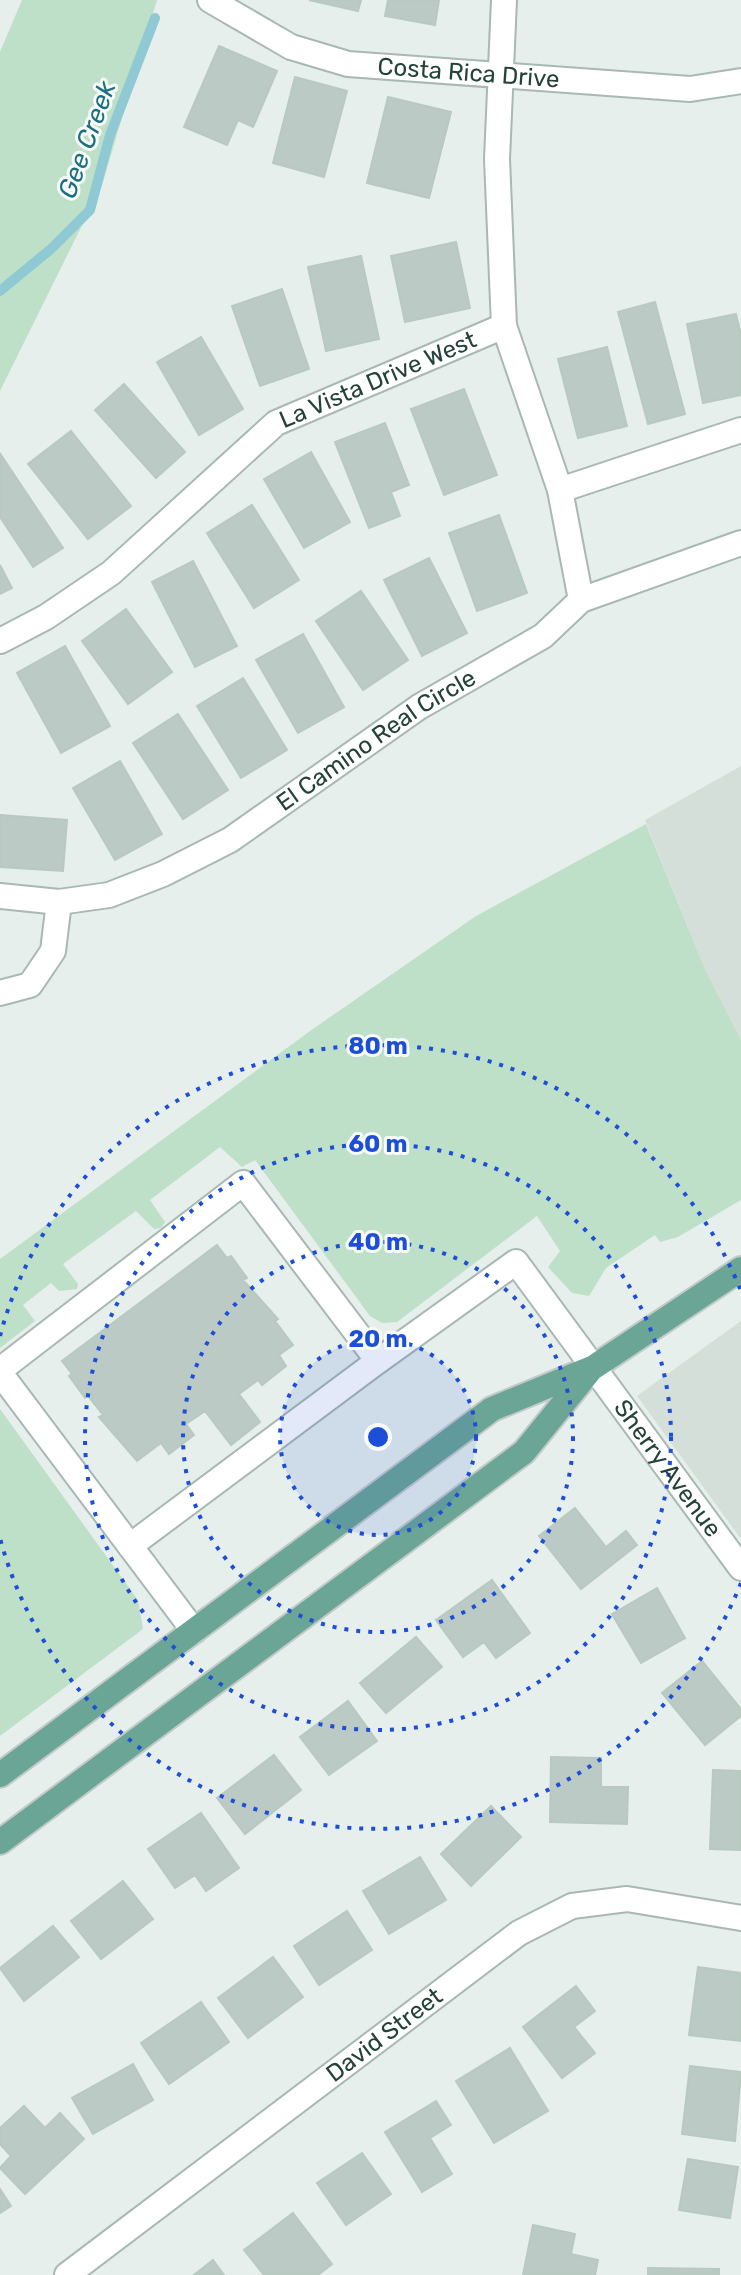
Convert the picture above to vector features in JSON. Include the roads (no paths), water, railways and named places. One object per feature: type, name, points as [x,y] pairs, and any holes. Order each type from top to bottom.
[{"type":"main road","points":[[0,1775],[492,1409],[594,1367],[741,1269]]},
{"type":"main road","points":[[0,1842],[524,1452],[594,1367]]},
{"type":"street","name":"Costa Rica Drive","points":[[210,0],[291,47],[348,64],[690,89],[741,81]]},
{"type":"street","name":"La Vista Drive West","points":[[0,641],[46,617],[111,573],[276,423],[504,326],[497,159],[504,0]]},
{"type":"street","points":[[504,326],[560,490],[581,600]]},
{"type":"street","points":[[560,490],[741,430]]},
{"type":"street","name":"El Camino Real Circle","points":[[0,896],[59,902],[109,895],[163,874],[230,840],[419,707],[543,636],[581,600],[741,543]]},
{"type":"street","points":[[0,993],[30,985],[53,951],[59,902]]},
{"type":"street","points":[[130,1546],[378,1361],[243,1183],[0,1371],[130,1546],[194,1631]]},
{"type":"street","name":"Sherry Avenue","points":[[378,1361],[516,1262],[741,1568]]},
{"type":"street","name":"David Street","points":[[67,2275],[519,1933],[572,1906],[627,1899],[741,1918]]},
{"type":"waterway","name":"Gee Creek","points":[[0,291],[52,248],[90,210],[110,135],[155,18]]}]
